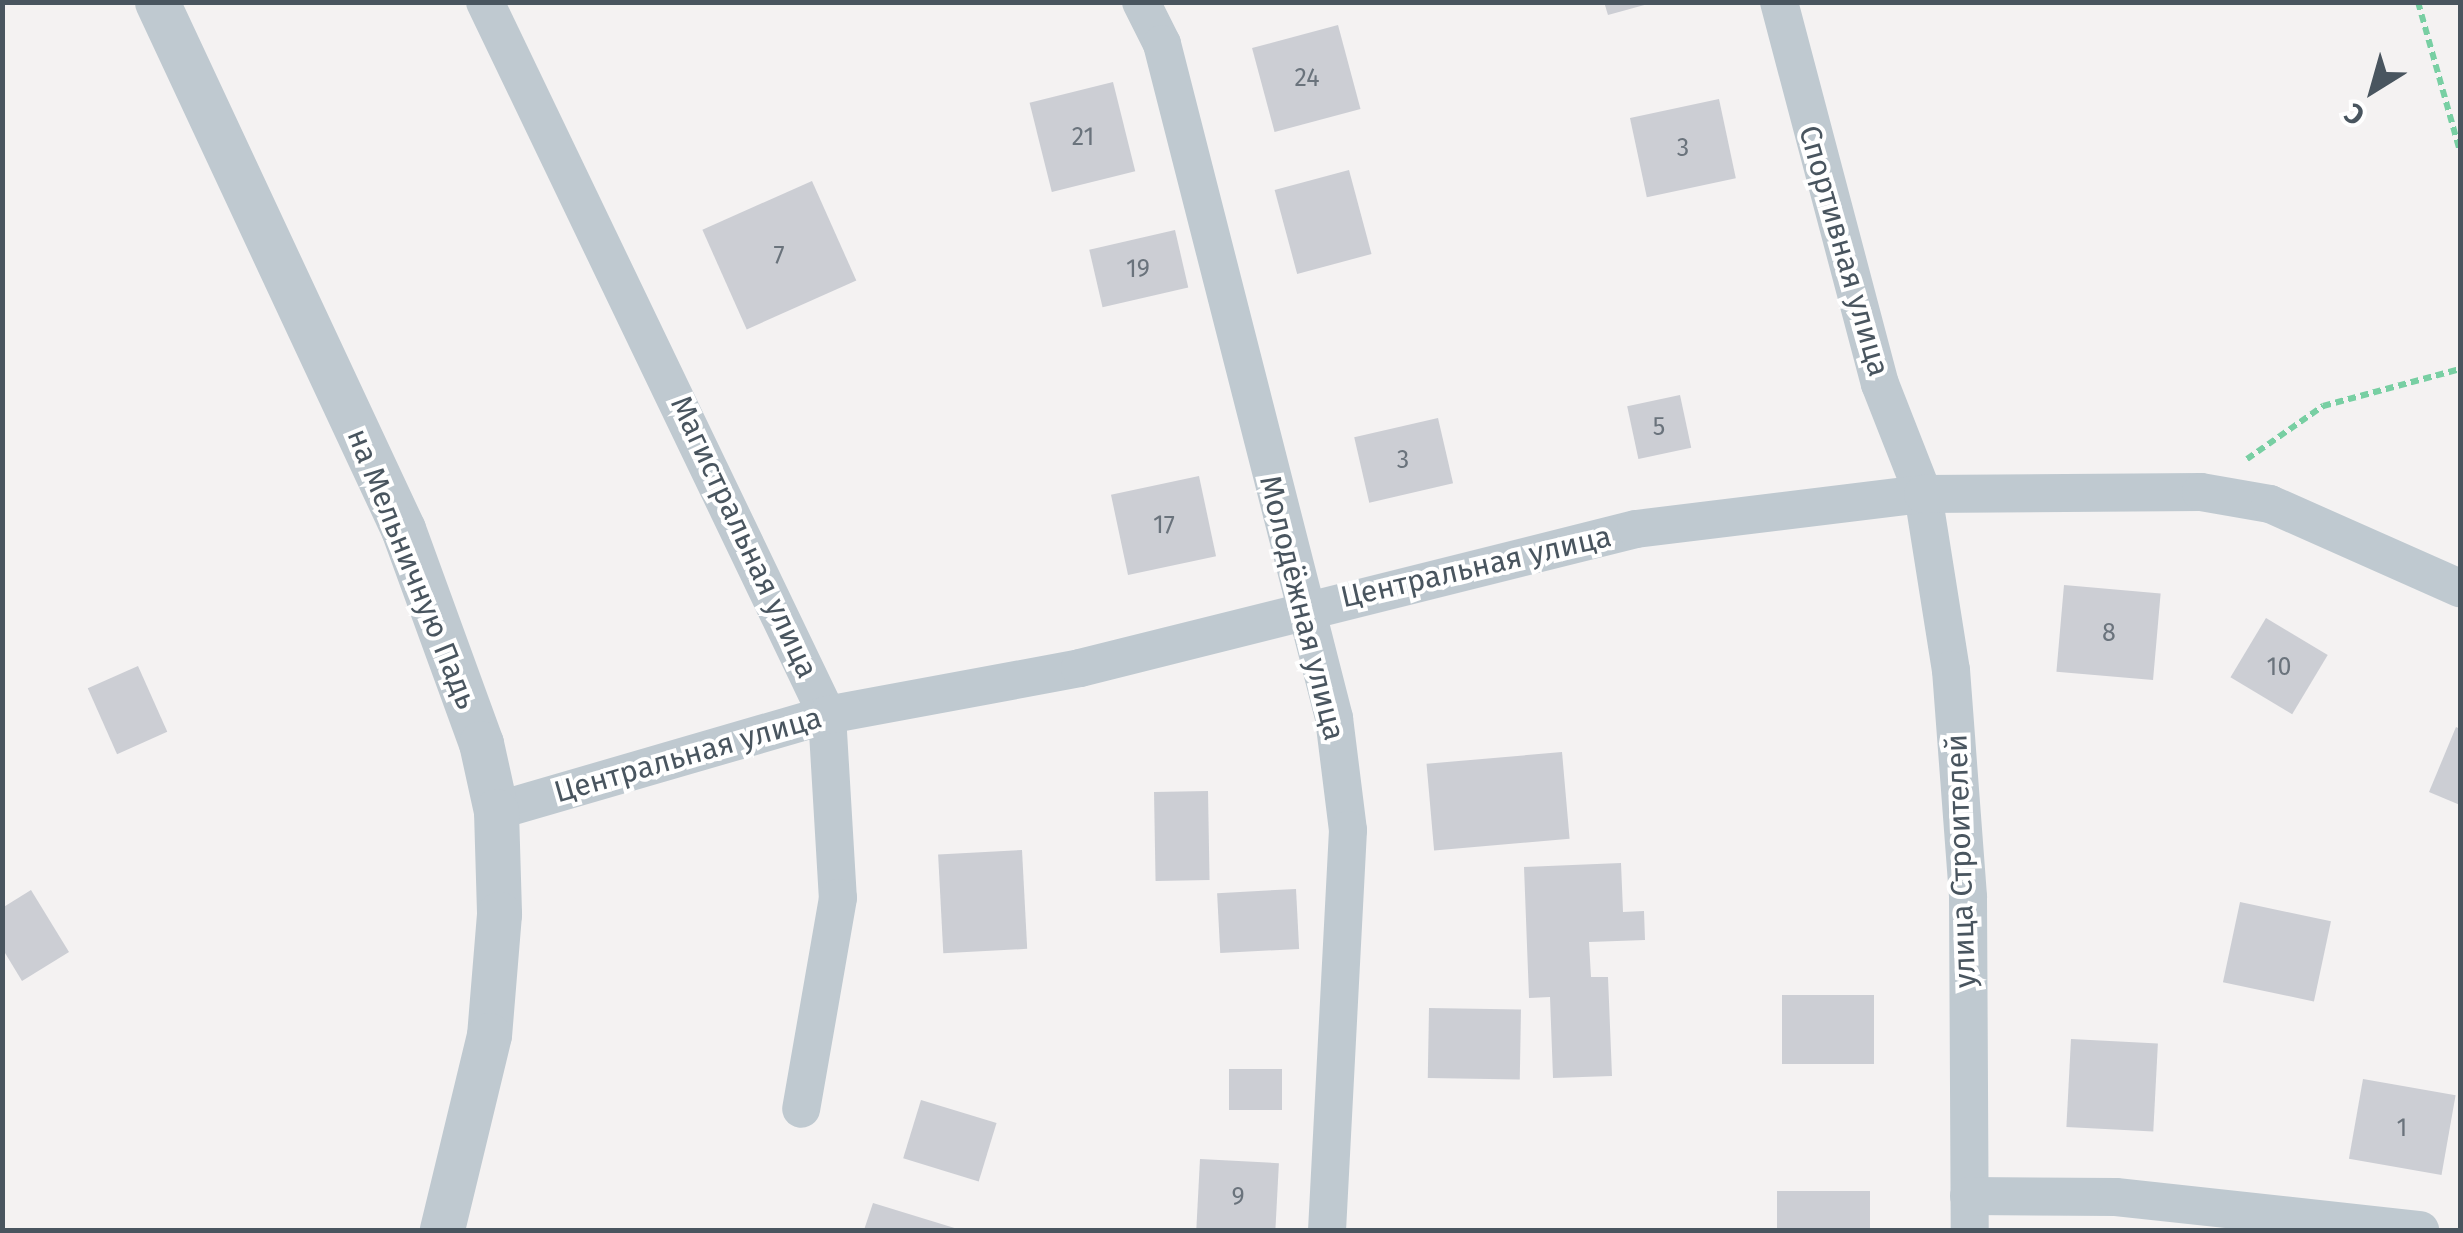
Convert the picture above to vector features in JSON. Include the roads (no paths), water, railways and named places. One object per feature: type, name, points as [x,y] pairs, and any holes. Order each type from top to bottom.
[{"type":"street","name":"на Мельничную Падь","points":[[157,2],[403,528],[458,664],[496,810],[488,1036],[442,1230]]},
{"type":"street","name":"Магистральная улица","points":[[485,2],[827,714],[838,898],[801,1109]]},
{"type":"street","name":"Молодёжная улица","points":[[1140,2],[1162,44],[1301,608],[1334,718],[1348,830],[1327,1230]]},
{"type":"street","name":"Спортивная улица","points":[[1779,2],[1880,384],[1923,494]]},
{"type":"street","name":"Центральная улица","points":[[496,810],[827,714],[1080,668],[1301,608],[1636,530],[1923,494],[2201,492],[2270,504],[2460,588]]},
{"type":"street","name":"улица Строителей","points":[[1923,494],[1952,670],[1966,878],[1970,1213]]},
{"type":"street","points":[[1970,1213],[2116,1197],[2420,1230]]}]
